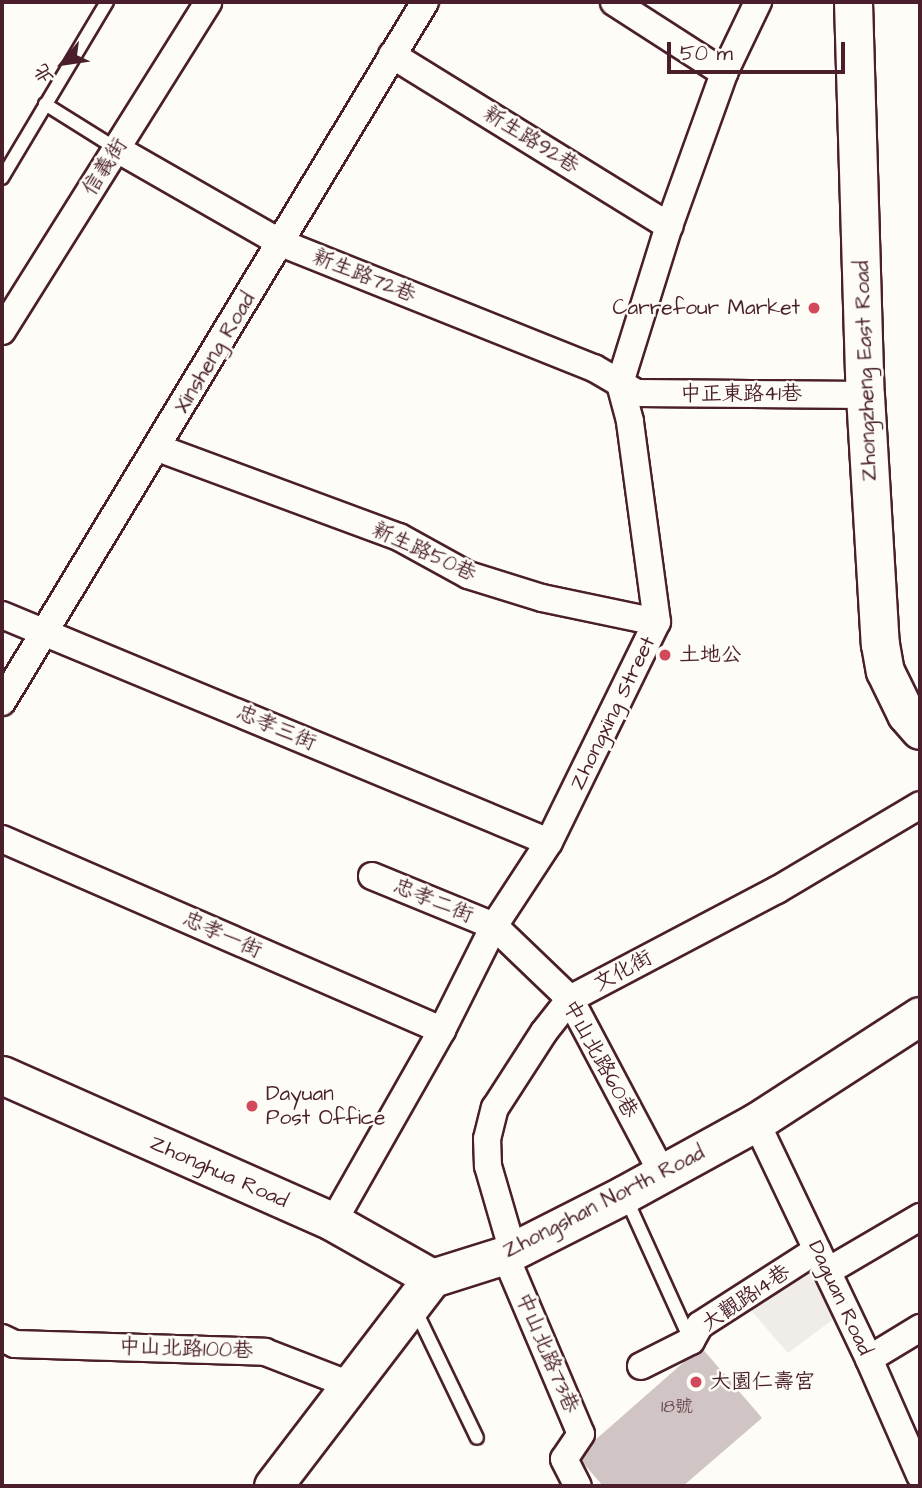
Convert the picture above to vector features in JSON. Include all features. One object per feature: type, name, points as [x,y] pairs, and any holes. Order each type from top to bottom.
[{"type":"main road","name":"Zhongzheng East Road","points":[[853,2],[866,395],[880,643],[885,671],[906,713],[920,730]]},
{"type":"main road","name":"Zhongshan North Road","points":[[423,1290],[509,1253],[625,1194],[756,1122],[920,1016]]},
{"type":"main road","name":"Zhonghua Road","points":[[2,1075],[333,1222],[423,1290]]},
{"type":"main road","points":[[273,1486],[423,1290]]},
{"type":"street","name":"信義街","points":[[2,331],[208,2]]},
{"type":"street","name":"Xinsheng Road","points":[[2,702],[42,631],[158,448],[425,2]]},
{"type":"street","points":[[614,2],[724,74]]},
{"type":"street","points":[[620,383],[669,226],[724,74],[758,2]]},
{"type":"street","name":"新生路92巷","points":[[392,55],[669,226]]},
{"type":"street","name":"新生路72巷","points":[[117,149],[281,243],[594,368],[620,383]]},
{"type":"street","name":"中正東路41巷","points":[[620,383],[637,393],[866,395]]},
{"type":"street","name":"Zhongxing Street","points":[[333,1222],[442,1030],[494,926],[549,842],[657,622],[629,421],[620,383]]},
{"type":"street","name":"新生路50巷","points":[[158,448],[399,537],[468,575],[542,598],[657,622]]},
{"type":"street","name":"忠孝三街","points":[[2,615],[549,842]]},
{"type":"street","name":"文化街","points":[[509,1253],[488,1166],[487,1139],[495,1108],[544,1032],[570,999],[777,890],[920,806]]},
{"type":"street","name":"忠孝一街","points":[[2,839],[442,1030]]},
{"type":"street","name":"忠孝二街","points":[[372,876],[494,926]]},
{"type":"street","name":"中山北路60巷","points":[[494,926],[570,999],[662,1173]]},
{"type":"street","name":"Daguan Road","points":[[756,1122],[869,1359],[920,1475]]},
{"type":"street","name":"大觀路14巷","points":[[640,1366],[691,1341],[700,1325],[823,1261],[920,1217]]},
{"type":"street","name":"中山北路73巷","points":[[509,1253],[581,1434],[564,1459],[578,1486]]},
{"type":"street","points":[[869,1359],[920,1328]]},
{"type":"street","name":"中山北路100巷","points":[[8,1341],[265,1352],[350,1385]]},
{"type":"lane","points":[[2,177],[107,2]]},
{"type":"lane","points":[[46,104],[117,149]]},
{"type":"lane","points":[[625,1194],[691,1341]]},
{"type":"lane","points":[[423,1290],[477,1438]]},
{"type":"shaded area","points":[[812,1262],[835,1318],[788,1353],[750,1309]]},
{"type":"building","name":"大園仁壽宮","points":[[701,1347],[762,1418],[683,1486],[603,1486],[577,1456]]},
{"type":"place","name":"Carrefour Market","points":[[814,308]]},
{"type":"place","name":"土地公","points":[[665,655]]},
{"type":"place","name":"Dayuan Post Office","points":[[252,1106]]},
{"type":"place","name":"大園仁壽宮","points":[[696,1382]]}]
